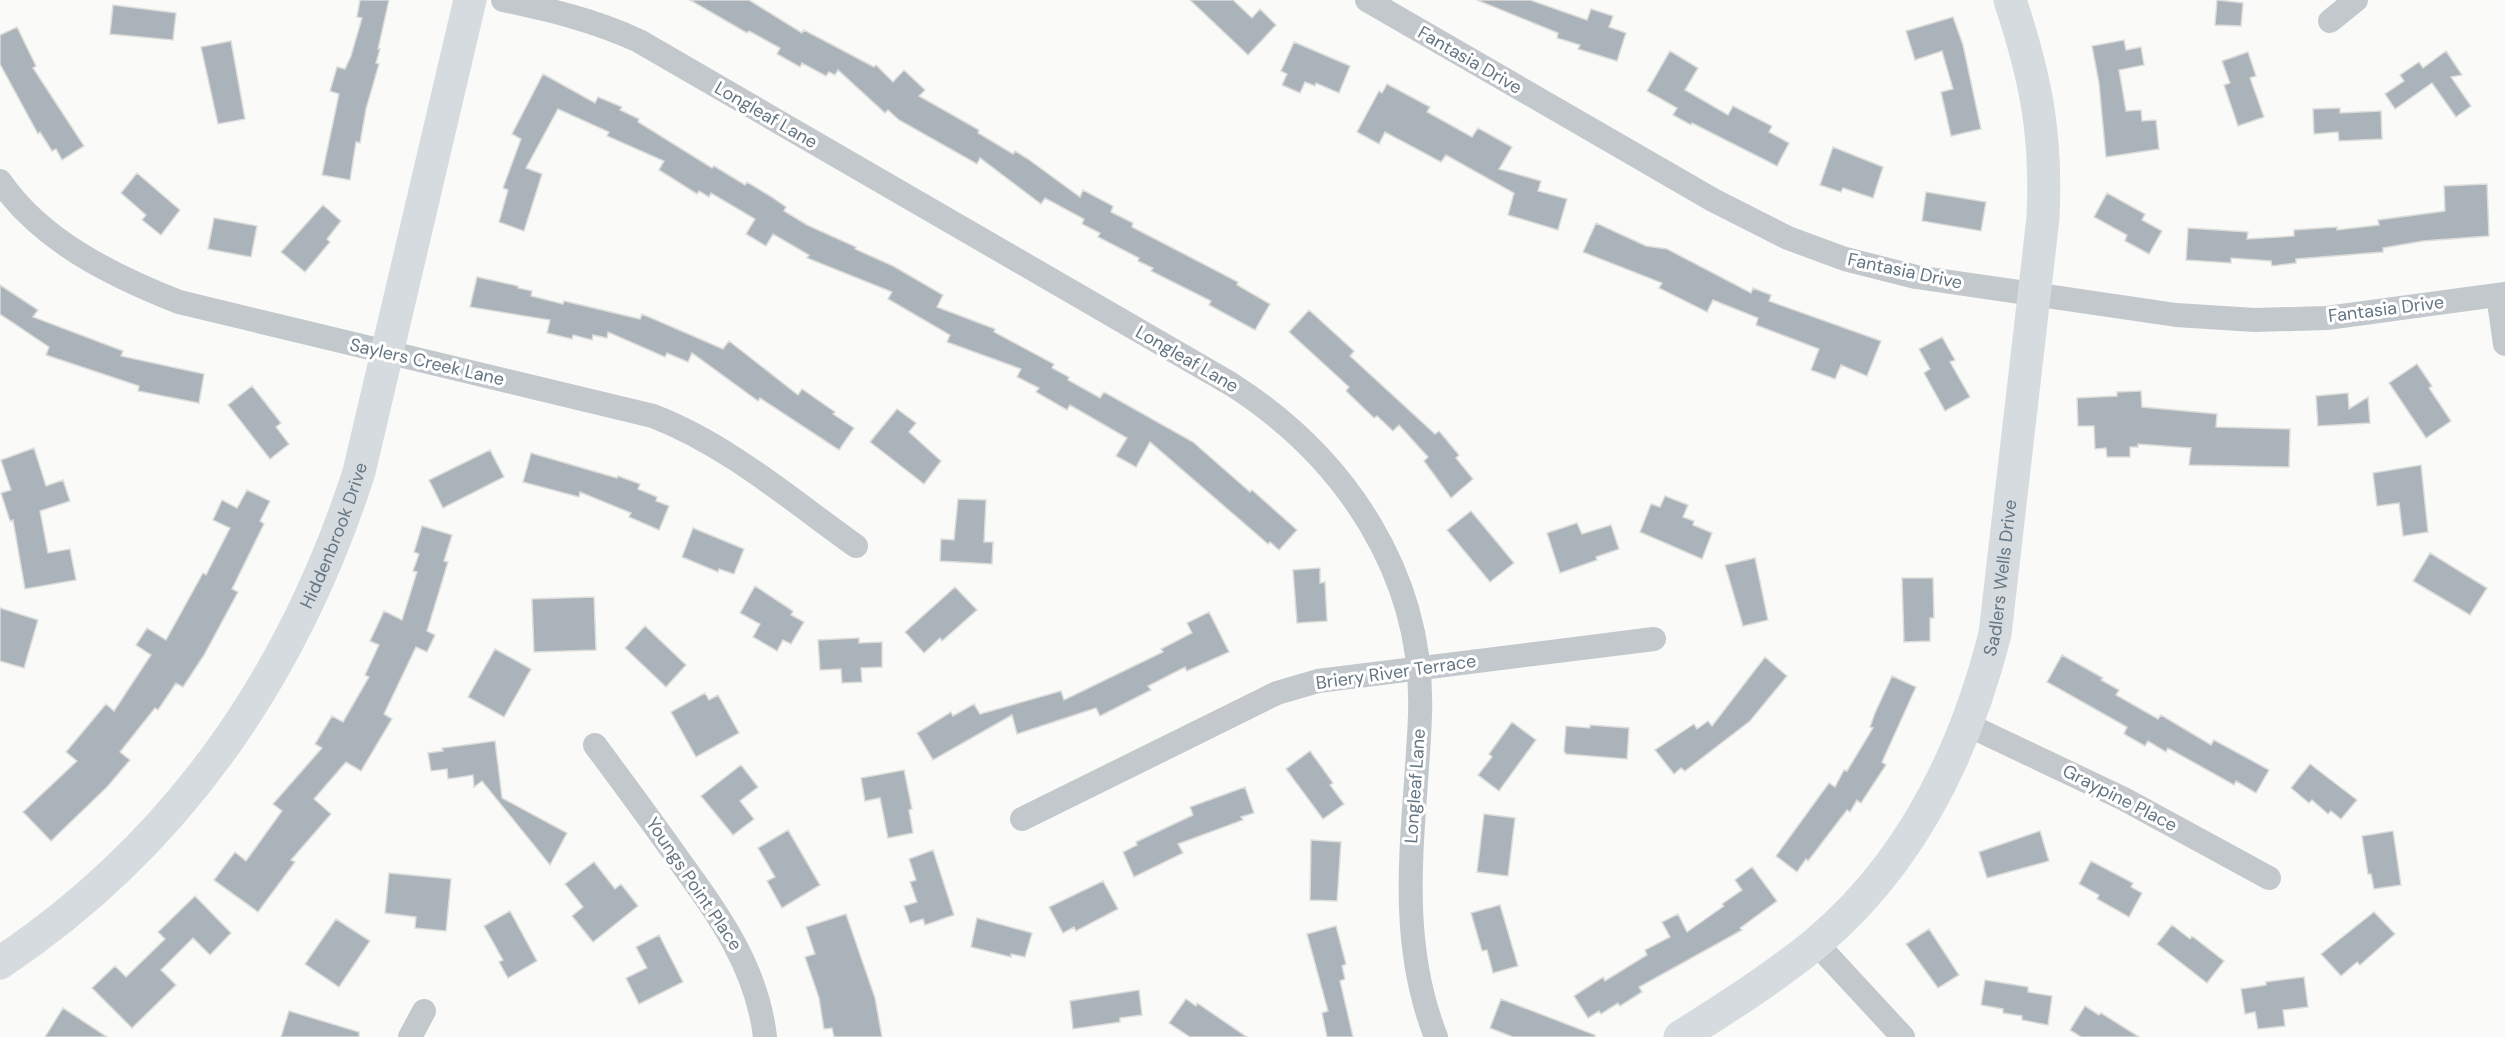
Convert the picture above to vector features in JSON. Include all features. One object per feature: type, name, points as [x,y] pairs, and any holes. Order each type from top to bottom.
[{"type":"street","name":"Hiddenbrook Drive","points":[[0,963],[71,911],[125,864],[164,823],[210,768],[251,709],[289,642],[339,532],[359,472],[470,0]]},
{"type":"street","name":"Longleaf Lane","points":[[503,0],[568,13],[639,41],[1258,401],[1292,428],[1325,460],[1352,495],[1376,533],[1395,575],[1410,623],[1418,668],[1420,712],[1409,890],[1411,940],[1417,977],[1436,1037]]},
{"type":"street","name":"Fantasia Drive","points":[[1366,0],[1713,200],[1788,238],[1845,259],[1916,277],[2176,315],[2255,320],[2327,318],[2502,295]]},
{"type":"street","name":"Sadlers Wells Drive","points":[[1680,1037],[1754,990],[1816,943],[1847,914],[1894,859],[1926,812],[1968,725],[1982,686],[1995,634],[2035,294],[2046,166],[2040,111],[2029,58],[2010,0]]},
{"type":"street","points":[[2330,21],[2356,0]]},
{"type":"street","name":"Saylers Creek Lane","points":[[0,181],[25,211],[50,232],[95,263],[134,284],[179,302],[652,416],[689,430],[718,447],[856,546]]},
{"type":"street","points":[[2502,295],[2505,344]]},
{"type":"street","name":"Briery River Terrace","points":[[1022,819],[1277,693],[1327,679],[1654,639]]},
{"type":"street","name":"Graypine Place","points":[[1968,725],[2124,799],[2269,878]]},
{"type":"street","name":"Youngs Point Place","points":[[595,745],[726,926],[746,963],[755,988],[765,1037]]},
{"type":"street","points":[[1816,943],[1903,1037]]},
{"type":"street","points":[[410,1037],[424,1011]]},
{"type":"building","points":[[360,0],[389,0],[378,49],[380,49],[376,63],[379,64],[366,109],[360,143],[356,142],[350,180],[322,175],[339,94],[330,91],[337,67],[345,69],[351,56],[362,18],[357,17]]},
{"type":"building","points":[[690,0],[749,0],[802,33],[804,30],[874,67],[876,65],[893,82],[904,70],[925,90],[919,96],[979,130],[978,133],[1013,154],[1015,151],[1028,159],[1080,197],[1083,190],[1113,206],[1111,212],[1133,223],[1132,227],[1238,282],[1237,285],[1270,304],[1255,330],[1209,305],[1211,301],[1151,271],[1153,268],[1138,261],[1139,258],[1098,237],[1100,233],[1082,224],[1084,219],[1045,198],[1041,204],[980,158],[977,164],[899,120],[888,110],[885,113],[838,70],[835,75],[829,72],[826,76],[802,63],[800,67],[777,54],[780,48],[749,31],[747,33]]},
{"type":"building","points":[[1190,0],[1233,0],[1252,18],[1260,9],[1276,25],[1248,55]]},
{"type":"building","points":[[1477,0],[1530,0],[1587,20],[1591,9],[1613,16],[1609,27],[1626,33],[1617,61],[1578,49],[1580,45],[1557,38],[1558,33]]},
{"type":"building","points":[[2217,0],[2243,3],[2241,26],[2215,25]]},
{"type":"building","points":[[113,5],[176,13],[173,40],[110,34]]},
{"type":"building","points":[[1953,17],[1963,45],[1981,129],[1951,136],[1941,92],[1953,89],[1942,51],[1915,60],[1906,31]]},
{"type":"building","points":[[17,27],[36,66],[33,68],[84,146],[62,160],[56,149],[52,151],[40,132],[38,134],[0,64],[0,35]]},
{"type":"building","points":[[2124,40],[2126,50],[2141,47],[2144,65],[2119,70],[2126,111],[2141,110],[2142,121],[2156,120],[2159,149],[2106,157],[2099,83],[2092,46]]},
{"type":"building","points":[[231,41],[245,119],[218,124],[201,47]]},
{"type":"building","points":[[1294,42],[1350,66],[1339,93],[1316,83],[1315,86],[1305,82],[1300,93],[1282,85],[1287,74],[1281,71]]},
{"type":"building","points":[[1670,51],[1698,68],[1685,90],[1728,115],[1733,106],[1772,126],[1769,132],[1789,143],[1777,166],[1673,115],[1677,108],[1647,91]]},
{"type":"building","points":[[2446,51],[2462,75],[2451,77],[2471,106],[2456,117],[2432,83],[2395,109],[2385,94],[2404,81],[2400,75],[2419,62],[2423,68]]},
{"type":"building","points":[[2248,52],[2256,76],[2250,78],[2264,117],[2238,126],[2224,85],[2230,83],[2222,61]]},
{"type":"building","points":[[543,74],[595,103],[598,97],[622,107],[620,110],[639,119],[638,122],[712,168],[714,166],[745,185],[747,182],[770,196],[786,207],[784,211],[807,225],[893,266],[943,295],[937,307],[995,329],[994,332],[1054,364],[1052,368],[1069,377],[1068,380],[1100,398],[1104,392],[1193,442],[1297,530],[1279,550],[1270,542],[1268,544],[1150,442],[1136,467],[1116,456],[1127,438],[1070,405],[1067,410],[1036,392],[1039,388],[1017,377],[1021,369],[947,342],[950,335],[888,299],[892,292],[807,258],[809,255],[773,234],[766,246],[746,234],[755,219],[711,193],[709,197],[699,191],[697,194],[659,170],[664,161],[607,136],[609,132],[558,109],[526,168],[542,174],[524,231],[499,222],[508,190],[503,188],[521,139],[512,134]]},
{"type":"building","points":[[1387,84],[1430,107],[1427,112],[1472,137],[1478,128],[1512,147],[1499,169],[1541,181],[1538,191],[1567,199],[1558,230],[1508,215],[1514,193],[1446,155],[1441,162],[1385,132],[1379,144],[1357,132],[1379,91],[1382,93]]},
{"type":"building","points":[[2340,108],[2340,113],[2381,111],[2382,139],[2339,141],[2338,132],[2314,134],[2313,109]]},
{"type":"building","points":[[1833,147],[1883,167],[1873,198],[1843,188],[1841,192],[1820,185]]},
{"type":"building","points":[[137,173],[180,210],[161,235],[142,220],[146,215],[121,193]]},
{"type":"building","points":[[2487,184],[2489,236],[2423,241],[2383,248],[2383,252],[2296,259],[2296,263],[2272,266],[2271,261],[2231,258],[2231,263],[2186,260],[2188,228],[2248,232],[2247,239],[2294,236],[2294,230],[2337,227],[2337,230],[2379,225],[2378,220],[2445,211],[2444,186]]},
{"type":"building","points":[[1926,192],[1986,202],[1981,231],[1922,221]]},
{"type":"building","points":[[2107,193],[2145,214],[2142,220],[2162,231],[2149,254],[2125,241],[2127,235],[2094,217]]},
{"type":"building","points":[[323,205],[341,221],[327,239],[330,242],[305,272],[281,252]]},
{"type":"building","points":[[214,218],[257,226],[251,257],[208,249]]},
{"type":"building","points":[[1596,223],[1646,246],[1667,249],[1751,293],[1753,288],[1771,295],[1769,301],[1881,341],[1867,376],[1841,365],[1835,379],[1811,370],[1819,349],[1756,325],[1758,318],[1713,300],[1707,312],[1659,288],[1662,283],[1583,252]]},
{"type":"building","points":[[477,277],[518,286],[518,288],[532,291],[531,296],[563,304],[564,301],[640,319],[642,314],[723,349],[729,341],[798,395],[802,389],[854,428],[839,450],[760,398],[758,401],[692,353],[688,362],[667,353],[665,357],[608,332],[607,338],[593,335],[592,340],[573,335],[572,339],[547,333],[550,320],[470,307]]},
{"type":"building","points":[[0,285],[38,310],[33,317],[123,351],[121,356],[204,374],[199,403],[138,391],[139,386],[46,355],[49,347],[0,314]]},
{"type":"building","points":[[1309,310],[1354,351],[1350,356],[1435,434],[1439,431],[1459,455],[1456,458],[1473,479],[1451,498],[1424,461],[1428,457],[1399,425],[1393,431],[1377,416],[1374,418],[1346,391],[1349,387],[1289,332]]},
{"type":"building","points":[[1942,337],[1955,360],[1950,362],[1970,397],[1945,411],[1924,373],[1930,369],[1919,349]]},
{"type":"building","points":[[2417,364],[2432,386],[2429,388],[2451,421],[2426,438],[2389,383]]},
{"type":"building","points":[[252,386],[281,423],[276,427],[289,444],[270,459],[228,405]]},
{"type":"building","points":[[2141,391],[2142,407],[2217,414],[2216,427],[2290,429],[2289,467],[2189,465],[2191,448],[2138,444],[2138,447],[2130,447],[2130,457],[2107,457],[2106,448],[2095,449],[2094,426],[2078,426],[2077,398],[2117,396],[2117,392]]},
{"type":"building","points":[[2348,393],[2349,409],[2368,397],[2370,423],[2318,426],[2316,396]]},
{"type":"building","points":[[897,409],[916,423],[909,432],[941,461],[924,484],[870,442]]},
{"type":"building","points":[[34,448],[46,486],[63,480],[70,501],[40,511],[48,553],[70,549],[76,580],[25,589],[13,520],[10,521],[1,493],[11,490],[1,460]]},
{"type":"building","points":[[490,450],[504,477],[443,508],[429,480]]},
{"type":"building","points":[[531,453],[640,484],[638,489],[657,497],[656,501],[669,506],[659,530],[629,517],[631,513],[580,492],[579,497],[523,482]]},
{"type":"building","points":[[2421,465],[2428,532],[2403,536],[2399,503],[2377,506],[2373,473]]},
{"type":"building","points":[[247,490],[270,501],[260,521],[264,524],[232,589],[238,592],[204,655],[183,687],[176,683],[158,710],[155,708],[120,752],[130,760],[107,787],[51,841],[23,812],[77,761],[66,752],[106,704],[114,711],[151,655],[136,645],[147,628],[166,640],[203,573],[206,575],[230,528],[213,520],[222,500],[237,508]]},
{"type":"building","points":[[1665,496],[1688,505],[1683,517],[1694,521],[1693,525],[1712,533],[1702,559],[1640,532],[1651,504],[1660,507]]},
{"type":"building","points":[[958,499],[986,500],[984,542],[993,542],[992,564],[940,561],[941,539],[954,540]]},
{"type":"building","points":[[1471,511],[1514,563],[1490,582],[1447,530]]},
{"type":"building","points":[[1577,523],[1582,534],[1611,525],[1619,549],[1596,557],[1597,560],[1560,573],[1547,533]]},
{"type":"building","points":[[422,526],[452,535],[444,561],[448,562],[427,631],[435,635],[427,652],[416,647],[384,714],[392,719],[361,771],[346,762],[314,799],[331,814],[291,860],[295,862],[258,912],[214,880],[235,852],[246,861],[282,811],[273,804],[322,748],[315,744],[332,716],[343,722],[369,677],[365,675],[379,645],[370,641],[384,611],[402,620],[417,572],[413,571],[419,554],[414,552]]},
{"type":"building","points":[[693,528],[744,549],[734,574],[719,569],[718,572],[682,557]]},
{"type":"building","points":[[2430,553],[2487,588],[2470,615],[2413,581]]},
{"type":"building","points":[[1755,558],[1768,620],[1743,626],[1725,565]]},
{"type":"building","points":[[1320,568],[1320,583],[1325,582],[1327,621],[1297,623],[1293,570]]},
{"type":"building","points":[[1902,578],[1933,578],[1934,618],[1930,618],[1930,641],[1904,642]]},
{"type":"building","points":[[755,586],[793,611],[791,615],[804,622],[791,644],[783,640],[777,651],[753,637],[760,624],[740,613]]},
{"type":"building","points":[[955,587],[977,610],[942,641],[940,638],[924,653],[905,632]]},
{"type":"building","points":[[594,597],[596,650],[534,652],[532,599]]},
{"type":"building","points":[[0,608],[38,620],[24,668],[0,661]]},
{"type":"building","points":[[1209,612],[1229,652],[1187,671],[1185,667],[1148,686],[1151,690],[1100,716],[1096,708],[1017,734],[1012,715],[933,760],[917,733],[951,712],[953,716],[974,704],[980,714],[1061,691],[1064,700],[1163,652],[1161,649],[1192,633],[1187,623]]},
{"type":"building","points":[[645,626],[686,665],[666,687],[625,648]]},
{"type":"building","points":[[859,638],[859,643],[882,642],[882,667],[861,668],[862,682],[842,683],[841,669],[820,670],[818,640]]},
{"type":"building","points":[[495,649],[531,669],[504,717],[468,697]]},
{"type":"building","points":[[2062,655],[2103,678],[2101,680],[2119,690],[2116,695],[2158,719],[2161,715],[2211,745],[2214,740],[2269,770],[2256,793],[2236,781],[2234,785],[2168,748],[2166,752],[2148,741],[2145,746],[2124,734],[2127,727],[2047,682]]},
{"type":"building","points":[[1765,657],[1787,676],[1750,721],[1685,771],[1681,768],[1674,774],[1655,750],[1694,724],[1697,729],[1708,721],[1712,726]]},
{"type":"building","points":[[1892,676],[1916,687],[1882,762],[1886,765],[1861,803],[1857,800],[1850,812],[1847,810],[1797,872],[1776,856],[1829,783],[1835,787],[1844,770],[1847,771],[1873,728],[1870,727],[1875,713]]},
{"type":"building","points":[[705,693],[709,700],[718,695],[739,733],[696,757],[671,712]]},
{"type":"building","points":[[1512,722],[1536,740],[1499,791],[1478,775],[1492,757],[1489,754]]},
{"type":"building","points":[[1590,725],[1629,728],[1627,759],[1566,754],[1564,751],[1566,726],[1590,728]]},
{"type":"building","points":[[495,741],[502,798],[567,833],[550,865],[482,781],[474,787],[473,775],[448,779],[447,769],[431,771],[428,753],[443,751],[442,748]]},
{"type":"building","points":[[1310,751],[1333,783],[1330,785],[1344,804],[1323,819],[1286,769]]},
{"type":"building","points":[[2310,764],[2357,800],[2341,819],[2331,811],[2328,814],[2312,800],[2309,803],[2291,788]]},
{"type":"building","points":[[741,765],[758,787],[740,801],[754,819],[733,835],[701,796]]},
{"type":"building","points":[[904,770],[912,809],[909,810],[913,833],[888,838],[880,798],[865,801],[861,778]]},
{"type":"building","points":[[1245,787],[1254,813],[1241,817],[1243,820],[1178,844],[1183,853],[1134,877],[1123,852],[1137,845],[1136,842],[1193,815],[1190,807]]},
{"type":"building","points":[[1484,814],[1515,818],[1508,876],[1477,872]]},
{"type":"building","points":[[788,830],[820,885],[782,908],[767,881],[775,877],[758,848]]},
{"type":"building","points":[[2040,831],[2049,861],[1987,878],[1979,852]]},
{"type":"building","points":[[2393,831],[2401,885],[2374,889],[2371,874],[2368,874],[2362,836]]},
{"type":"building","points":[[1311,840],[1341,842],[1337,901],[1310,900]]},
{"type":"building","points":[[933,850],[954,915],[925,925],[923,919],[910,923],[904,906],[917,902],[910,882],[916,880],[909,859]]},
{"type":"building","points":[[2091,861],[2133,883],[2131,887],[2142,893],[2129,917],[2097,899],[2099,895],[2079,884]]},
{"type":"building","points":[[594,862],[615,889],[621,884],[638,906],[593,942],[572,916],[583,907],[565,884]]},
{"type":"building","points":[[1752,867],[1777,901],[1740,928],[1742,930],[1639,987],[1642,992],[1620,1006],[1618,1003],[1601,1014],[1599,1011],[1588,1018],[1574,996],[1603,977],[1605,981],[1647,955],[1645,950],[1670,937],[1662,922],[1678,914],[1687,932],[1724,906],[1722,904],[1742,890],[1735,880]]},
{"type":"building","points":[[389,873],[451,879],[446,931],[415,928],[416,917],[385,913]]},
{"type":"building","points":[[1103,881],[1118,909],[1076,931],[1074,927],[1063,933],[1049,907]]},
{"type":"building","points":[[195,896],[231,933],[210,955],[193,938],[161,970],[176,985],[132,1028],[92,988],[115,966],[126,977],[165,939],[158,932]]},
{"type":"building","points":[[1500,905],[1518,966],[1493,973],[1487,950],[1482,951],[1471,913]]},
{"type":"building","points":[[510,911],[537,961],[508,978],[499,962],[503,960],[484,926]]},
{"type":"building","points":[[2374,912],[2395,934],[2360,965],[2357,962],[2341,976],[2321,954]]},
{"type":"building","points":[[846,914],[875,998],[882,1037],[834,1037],[832,1028],[824,1029],[819,998],[805,957],[815,954],[806,927]]},
{"type":"building","points":[[977,918],[1032,933],[1025,957],[1011,954],[1011,957],[971,947]]},
{"type":"building","points":[[336,919],[370,941],[339,987],[305,964]]},
{"type":"building","points":[[2172,925],[2190,939],[2192,936],[2224,961],[2207,983],[2157,944]]},
{"type":"building","points":[[1336,926],[1346,964],[1342,966],[1345,979],[1340,981],[1353,1037],[1327,1037],[1322,1013],[1328,1011],[1307,934]]},
{"type":"building","points":[[1929,929],[1959,975],[1938,988],[1906,944]]},
{"type":"building","points":[[659,935],[683,982],[639,1004],[626,978],[647,968],[636,947]]},
{"type":"building","points":[[2304,977],[2308,1007],[2283,1010],[2285,1026],[2258,1029],[2255,1012],[2245,1014],[2241,989],[2266,985],[2266,982]]},
{"type":"building","points":[[1985,980],[2028,987],[2028,992],[2052,996],[2048,1025],[2022,1020],[2022,1016],[2003,1013],[2003,1009],[1981,1005]]},
{"type":"building","points":[[1139,990],[1142,1015],[1120,1018],[1120,1022],[1073,1029],[1070,1001]]},
{"type":"building","points":[[1186,999],[1196,1006],[1197,1003],[1247,1037],[1190,1037],[1169,1023]]},
{"type":"building","points":[[1501,999],[1595,1035],[1595,1037],[1513,1037],[1490,1028]]},
{"type":"building","points":[[2085,1006],[2099,1015],[2101,1013],[2139,1037],[2081,1037],[2070,1030]]},
{"type":"building","points":[[63,1008],[107,1037],[45,1037]]},
{"type":"building","points":[[289,1011],[359,1032],[359,1037],[281,1037]]}]
